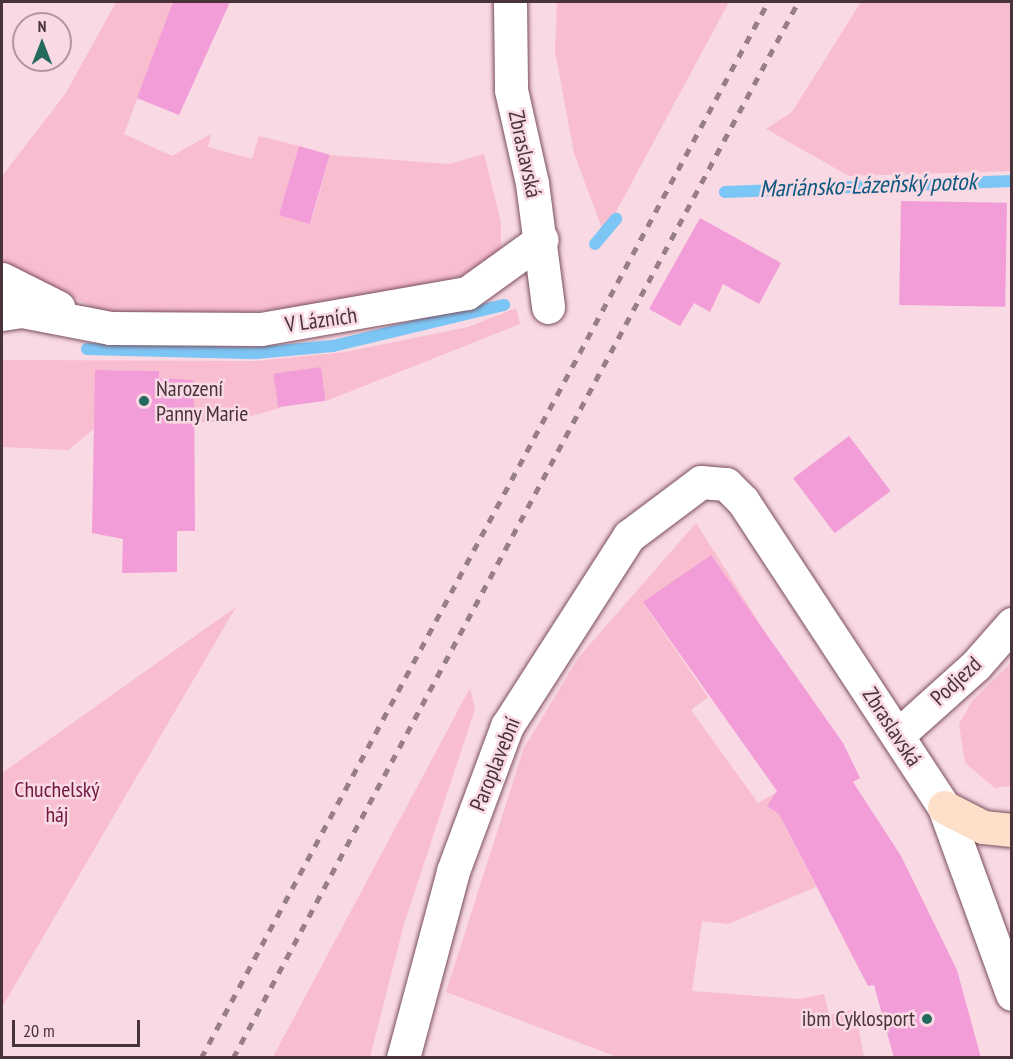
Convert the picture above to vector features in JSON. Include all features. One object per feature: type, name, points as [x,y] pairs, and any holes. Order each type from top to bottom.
[{"type":"main road","points":[[944,807],[983,827],[1011,830]]},
{"type":"street","name":"Zbraslavská","points":[[510,2],[511,90],[542,239],[548,307]]},
{"type":"street","name":"V Lázních","points":[[2,314],[22,311],[83,320],[110,328],[249,329],[363,315],[467,292],[542,239]]},
{"type":"street","name":"V Lázních","points":[[2,279],[83,320]]},
{"type":"street","name":"Paroplavební","points":[[403,1058],[453,871],[507,726],[629,536],[701,482],[726,484]]},
{"type":"street","name":"Zbraslavská","points":[[726,484],[898,735],[944,807],[1011,994]]},
{"type":"street","name":"Podjezd","points":[[898,735],[976,665],[1011,624]]},
{"type":"green space","points":[[116,2],[173,2],[124,134],[172,156],[211,134],[208,147],[252,159],[259,136],[299,146],[280,215],[311,223],[330,155],[449,164],[484,154],[501,222],[501,249],[489,271],[334,301],[193,320],[99,310],[2,262],[2,176],[66,93]]},
{"type":"green space","points":[[557,2],[729,2],[604,234],[574,153],[555,51]]},
{"type":"green space","points":[[861,2],[1011,2],[1011,171],[849,176],[766,129],[792,112]]},
{"type":"green space","points":[[516,308],[520,324],[326,401],[321,367],[274,375],[280,408],[229,422],[193,422],[194,380],[159,378],[159,371],[96,370],[94,429],[68,450],[2,447],[2,360],[257,361],[345,352],[468,327]]},
{"type":"green space","points":[[696,523],[762,627],[711,555],[643,603],[708,697],[691,710],[758,803],[777,792],[767,806],[779,814],[816,887],[728,924],[702,921],[692,991],[799,999],[824,994],[829,1015],[855,1009],[864,1057],[617,1057],[446,992],[524,748],[578,658]]},
{"type":"green space","name":"Chuchelský háj","points":[[236,607],[2,1007],[2,773]]},
{"type":"green space","points":[[1011,663],[1011,786],[995,788],[965,763],[959,724],[972,701]]},
{"type":"green space","points":[[470,688],[475,709],[404,924],[370,1057],[273,1057]]},
{"type":"building","points":[[173,2],[230,2],[179,115],[137,98]]},
{"type":"building","points":[[299,146],[330,155],[310,224],[279,215]]},
{"type":"building","points":[[901,201],[1007,203],[1005,307],[899,305]]},
{"type":"building","points":[[700,218],[781,263],[759,304],[723,284],[710,312],[694,303],[680,326],[649,309]]},
{"type":"building","points":[[321,367],[326,401],[278,407],[273,374]]},
{"type":"building","points":[[95,370],[159,371],[159,378],[194,380],[195,531],[177,531],[177,572],[122,573],[123,539],[92,533]]},
{"type":"building","points":[[849,436],[891,491],[835,533],[793,478]]},
{"type":"building","points":[[711,555],[843,743],[860,778],[853,782],[901,856],[957,970],[981,1058],[894,1058],[874,985],[868,986],[779,814],[767,806],[777,791],[643,602]]},
{"type":"waterway","name":"Mariánsko-Lázeňský potok","points":[[725,192],[1012,181]]},
{"type":"waterway","name":"Mariánsko-Lázeňský potok","points":[[595,244],[616,219]]},
{"type":"waterway","name":"Mariánsko-Lázeňský potok","points":[[87,349],[256,353],[333,346],[504,305]]},
{"type":"railway","points":[[201,1058],[768,2]]},
{"type":"railway","points":[[233,1058],[798,2]]},
{"type":"place","name":"Narození Panny Marie","points":[[144,401]]},
{"type":"place","name":"ibm Cyklosport","points":[[927,1019]]}]
